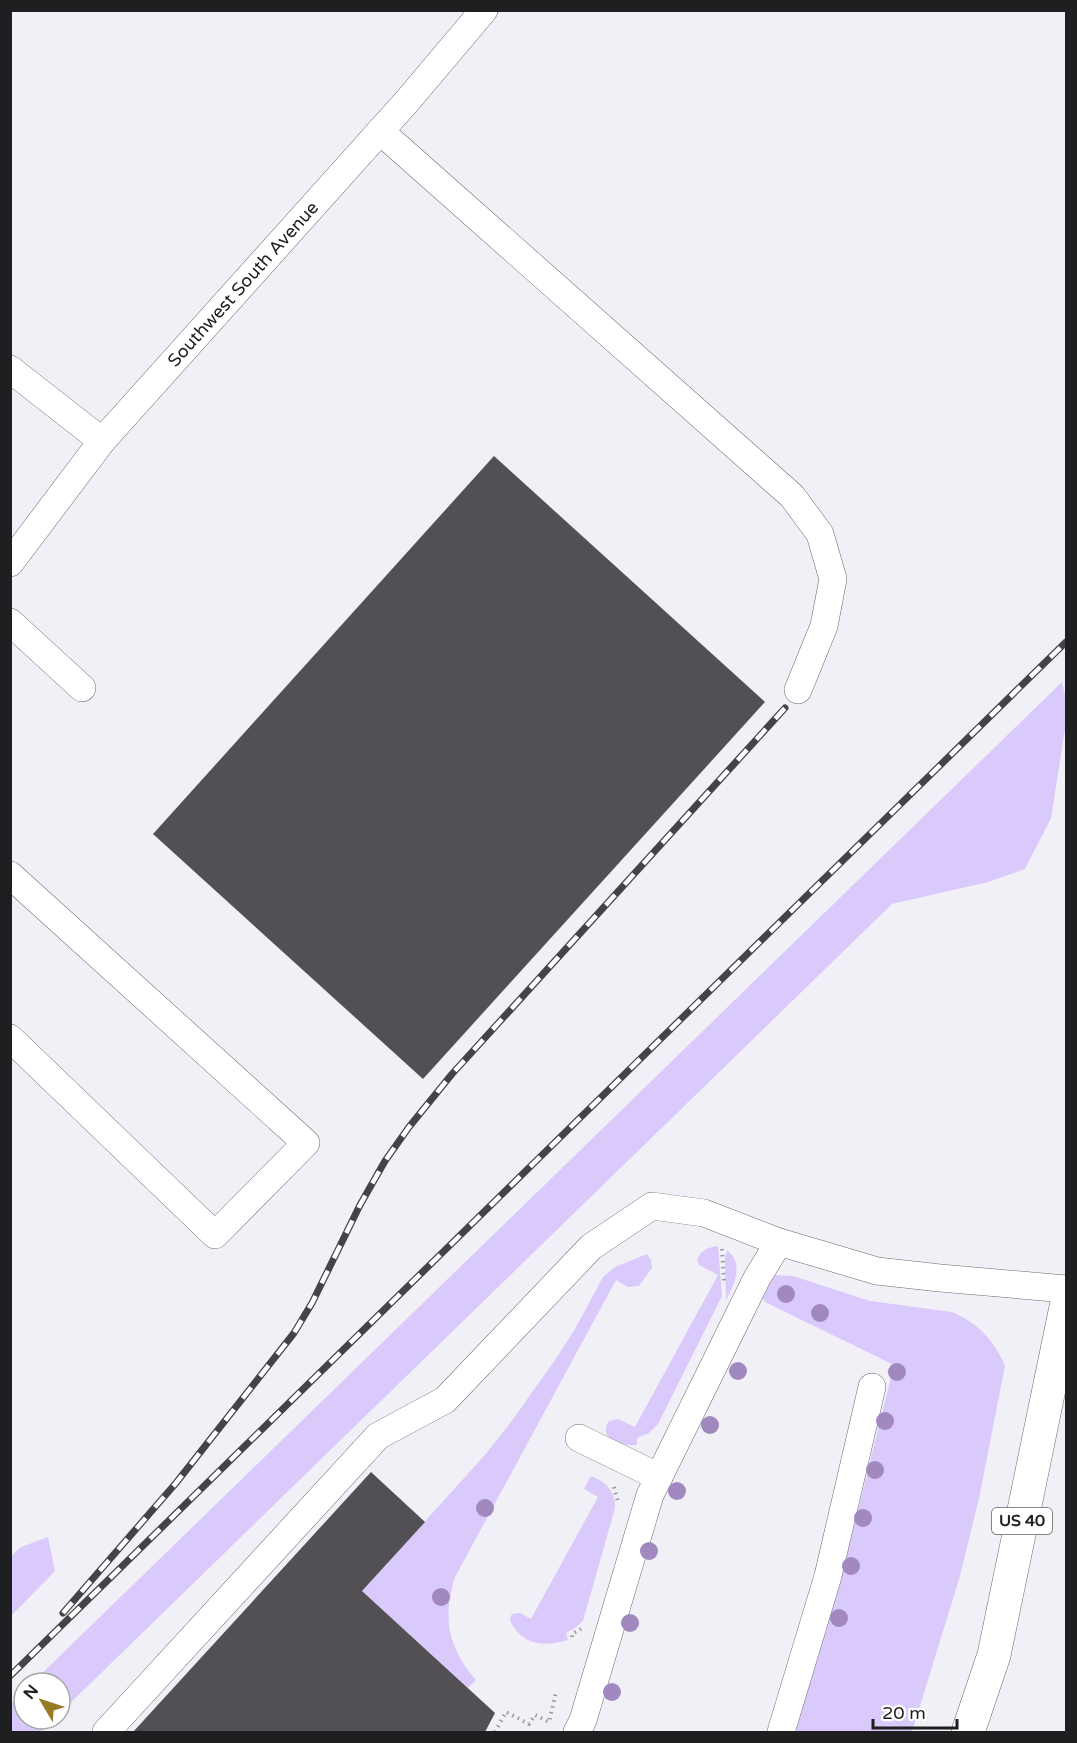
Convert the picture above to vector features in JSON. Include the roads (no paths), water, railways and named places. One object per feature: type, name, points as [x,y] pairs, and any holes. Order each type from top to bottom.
[{"type":"main road","name":"US 40","points":[[968,1732],[994,1655],[1066,1307]]},
{"type":"main road","points":[[1033,1469],[1066,1407]]},
{"type":"street","name":"Southwest South Avenue","points":[[10,563],[102,441],[380,131],[484,10]]},
{"type":"street","points":[[380,131],[792,496],[820,534],[833,579],[824,626],[798,690]]},
{"type":"street","points":[[10,369],[102,441]]},
{"type":"street","points":[[10,622],[82,688]]},
{"type":"street","points":[[10,875],[306,1143],[215,1234],[10,1038]]},
{"type":"street","points":[[106,1732],[378,1436],[445,1400],[591,1247],[652,1206],[704,1213],[779,1242],[877,1271],[1066,1289]]},
{"type":"street","points":[[577,1732],[583,1720],[650,1495],[757,1278],[779,1242]]},
{"type":"street","points":[[781,1732],[828,1576],[872,1387]]},
{"type":"street","points":[[579,1438],[659,1477]]},
{"type":"railway","points":[[10,1676],[1066,642]]},
{"type":"railway","points":[[63,1613],[176,1483],[294,1333],[312,1303],[360,1205],[385,1161],[409,1127],[452,1074],[785,708]]}]
